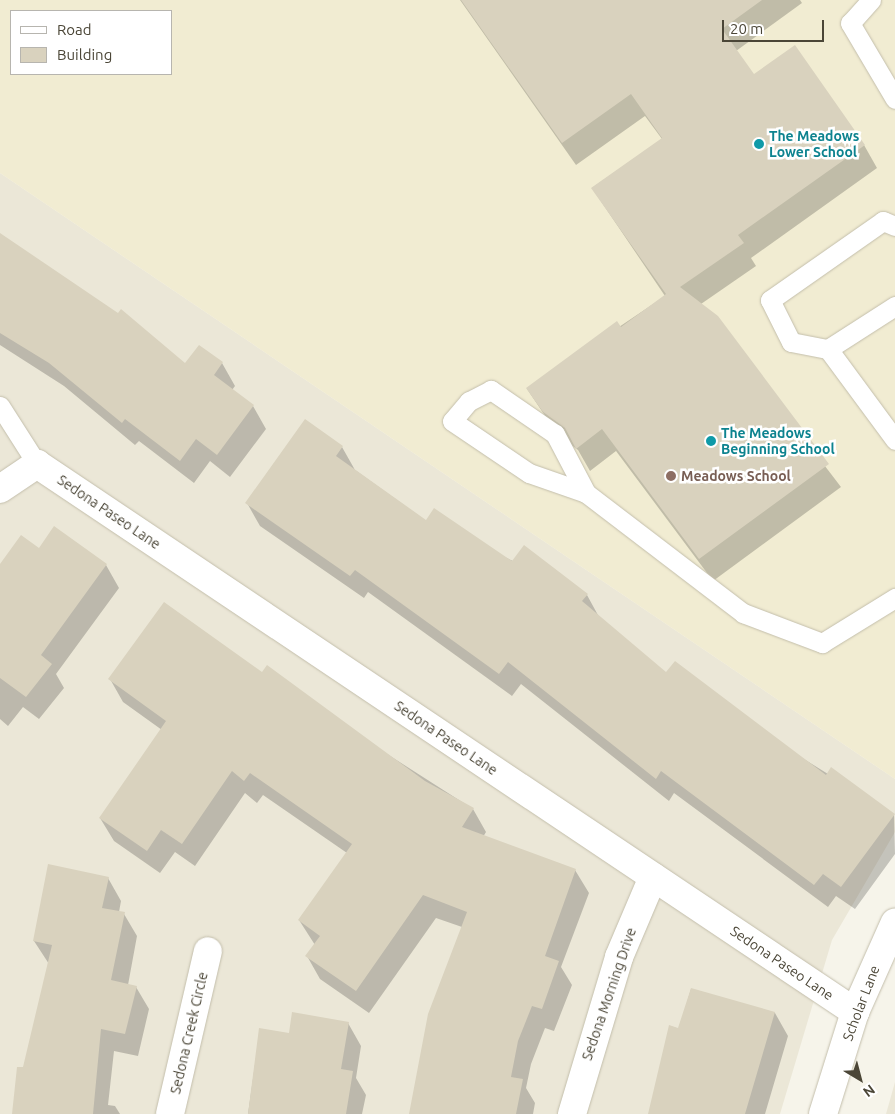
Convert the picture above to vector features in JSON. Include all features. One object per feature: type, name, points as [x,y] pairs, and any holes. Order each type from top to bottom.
[{"type":"street","points":[[0,489],[36,464]]},
{"type":"street","name":"Sedona Paseo Lane","points":[[36,464],[855,1012]]},
{"type":"street","name":"Sedona Morning Drive","points":[[572,1114],[619,958],[654,877]]},
{"type":"street","name":"Scholar Lane","points":[[823,1114],[855,1012],[895,922]]},
{"type":"street","name":"Sedona Creek Circle","points":[[170,1114],[208,951]]},
{"type":"lane","points":[[871,0],[850,23],[895,99]]},
{"type":"lane","points":[[895,226],[883,221],[770,300],[791,342],[828,349],[895,440]]},
{"type":"lane","points":[[828,349],[895,306]]},
{"type":"lane","points":[[586,493],[555,434],[491,390],[469,401],[452,420],[529,473],[586,493],[743,613],[822,644],[895,598]]},
{"type":"lane","points":[[0,406],[36,464]]},
{"type":"shaded area","name":"Meadows School","points":[[0,0],[895,0],[895,779],[0,173]]},
{"type":"shaded area","points":[[0,173],[895,779],[895,832],[832,940],[780,1114],[0,1114]]},
{"type":"shaded area","points":[[895,1082],[895,1114],[886,1114]]},
{"type":"building","points":[[461,0],[762,0],[722,29],[754,74],[795,45],[865,145],[738,235],[744,243],[680,287],[718,316],[829,464],[699,559],[602,429],[576,449],[565,428],[543,412],[526,388],[617,321],[621,327],[666,294],[591,188],[662,138],[631,94],[562,143]]},
{"type":"building","points":[[0,233],[118,313],[121,309],[185,363],[199,345],[223,362],[214,375],[254,405],[217,455],[196,439],[180,461],[125,419],[122,423],[49,363],[0,333]]},
{"type":"building","points":[[305,419],[343,446],[336,456],[426,520],[434,508],[512,561],[524,545],[588,594],[582,601],[666,672],[675,661],[826,775],[831,767],[895,814],[841,887],[823,874],[814,885],[661,771],[656,779],[508,662],[499,674],[355,570],[350,576],[245,503]]},
{"type":"building","points":[[54,526],[107,564],[41,655],[52,664],[26,697],[0,678],[0,564],[21,535],[39,548]]},
{"type":"building","points":[[164,602],[262,672],[267,665],[425,781],[474,808],[462,827],[576,869],[545,956],[559,961],[542,1009],[532,1006],[518,1041],[511,1077],[523,1079],[516,1114],[409,1114],[428,1014],[467,912],[423,895],[356,991],[305,956],[320,936],[298,920],[352,844],[250,773],[244,781],[232,771],[182,844],[161,830],[147,851],[99,818],[166,721],[108,679]]},
{"type":"building","points":[[48,864],[109,877],[102,908],[125,912],[111,980],[137,986],[125,1034],[101,1029],[93,1114],[12,1114],[17,1067],[23,1067],[52,945],[33,941]]},
{"type":"building","points":[[691,988],[775,1012],[745,1114],[648,1114],[669,1025],[678,1028]]},
{"type":"building","points":[[292,1012],[349,1022],[341,1069],[353,1071],[346,1114],[248,1114],[259,1028],[289,1033]]},
{"type":"place","name":"The Meadows Lower School","points":[[759,144]]},
{"type":"place","name":"The Meadows Beginning School","points":[[711,441]]},
{"type":"place","name":"Meadows School","points":[[671,476]]}]
